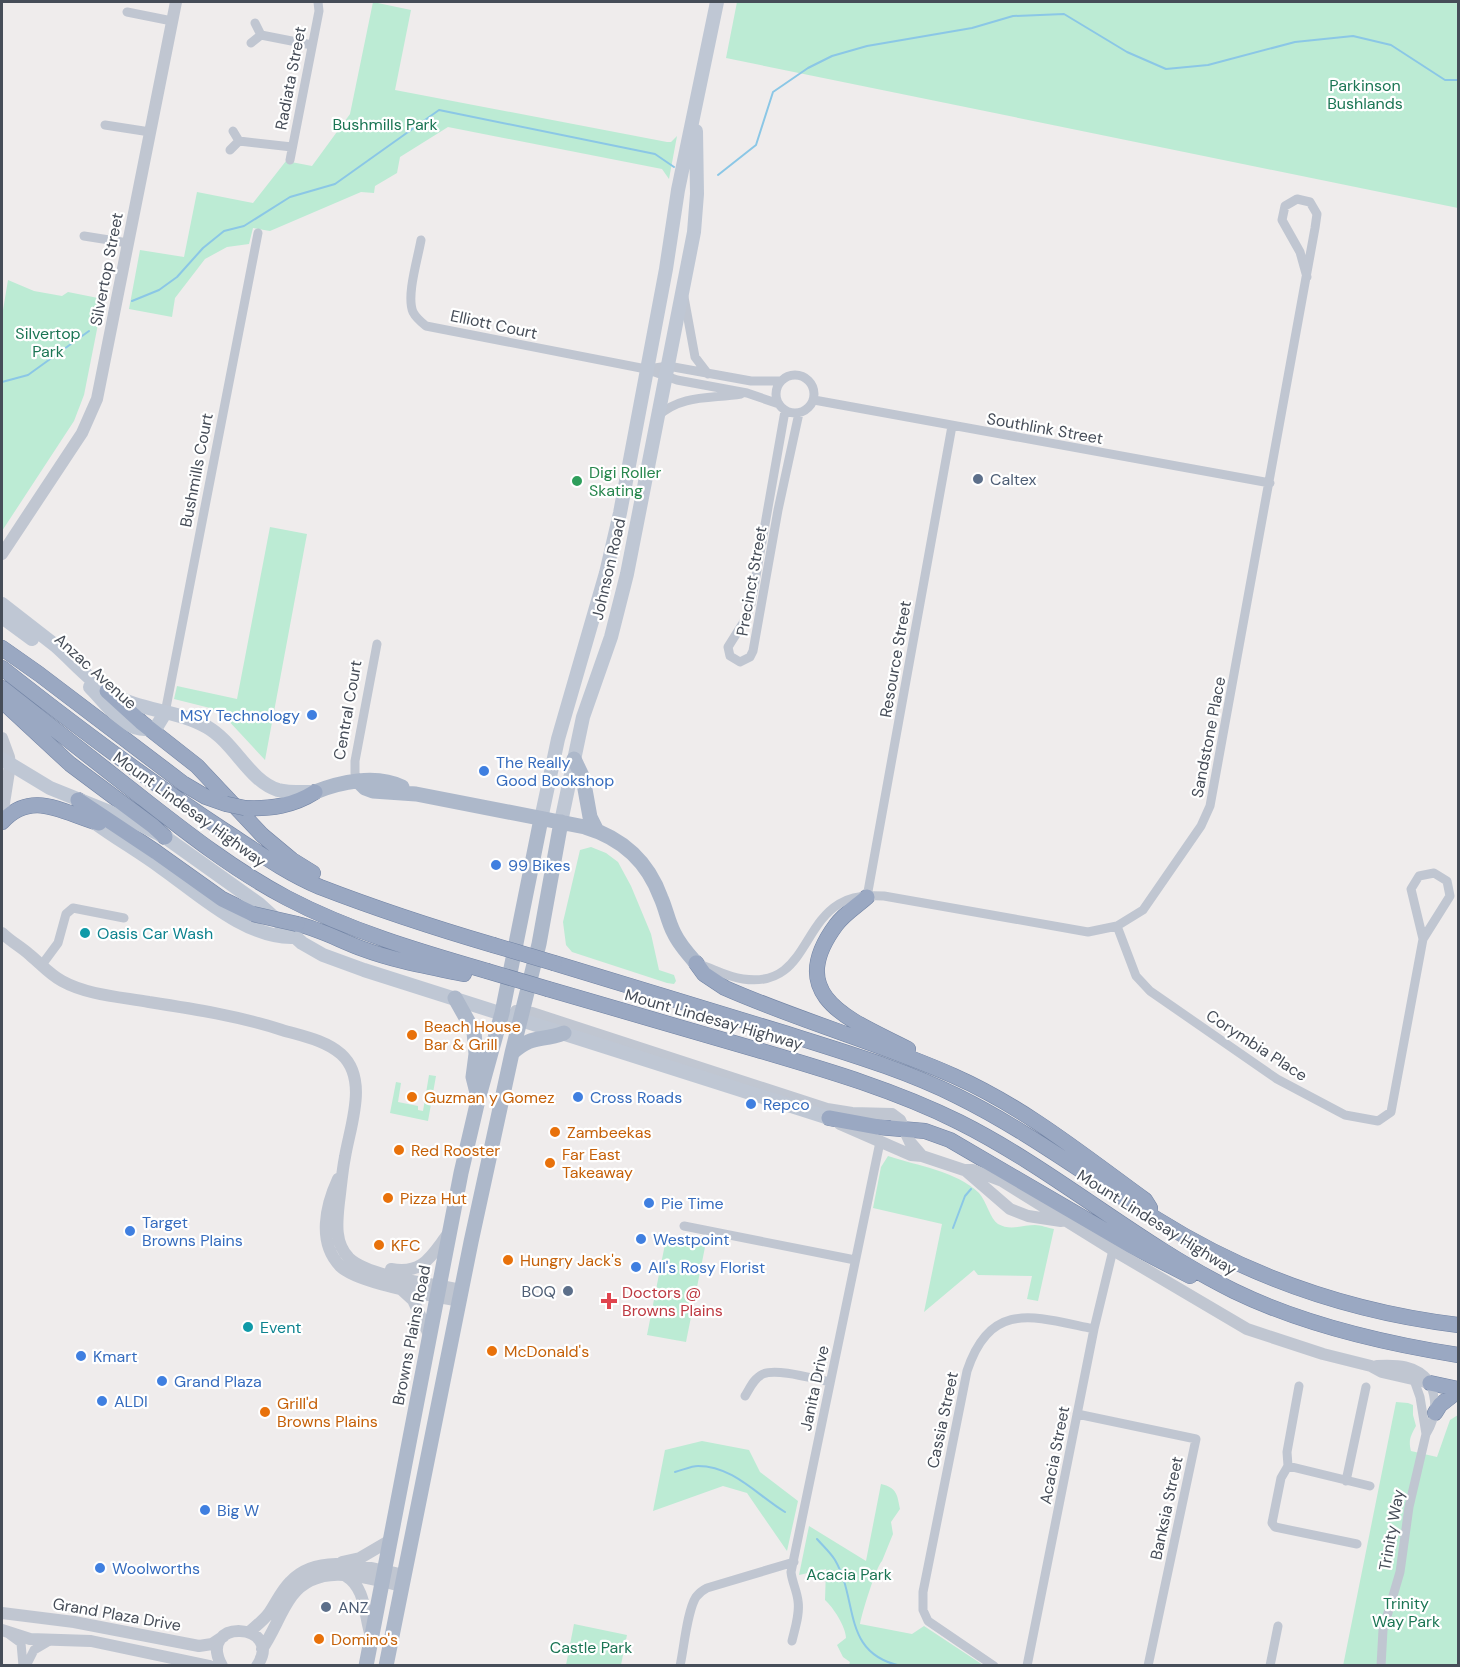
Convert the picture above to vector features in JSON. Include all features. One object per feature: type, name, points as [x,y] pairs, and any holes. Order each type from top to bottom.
[{"type":"highway","points":[[2,648],[184,784],[206,797],[226,804],[259,809],[300,801],[315,792]]},
{"type":"highway","name":"Mount Lindesay Highway","points":[[2,668],[108,750],[184,804],[291,871],[320,886],[390,914],[832,1048],[921,1079],[1024,1132],[1158,1220],[1219,1255],[1283,1283],[1377,1311],[1458,1325]]},
{"type":"highway","name":"Mount Lindesay Highway","points":[[2,688],[228,863],[285,897],[336,922],[382,939],[487,971],[836,1073],[931,1109],[1017,1155],[1142,1237],[1234,1291],[1315,1322],[1387,1342],[1458,1355]]},
{"type":"highway","points":[[107,691],[118,703],[197,766],[262,835],[337,892]]},
{"type":"highway","points":[[2,701],[70,764],[165,837]]},
{"type":"highway","points":[[78,800],[222,899],[254,914],[296,931],[316,929],[365,950],[407,962],[476,976],[487,971]]},
{"type":"highway","points":[[2,822],[16,809],[36,804],[110,827],[119,827]]},
{"type":"highway","points":[[867,897],[837,924],[826,942],[818,969],[819,986],[823,994],[839,1011],[939,1064],[954,1076]]},
{"type":"highway","points":[[696,963],[704,974],[733,992],[954,1076],[998,1099],[1056,1135],[1145,1200],[1158,1220]]},
{"type":"highway","points":[[829,1118],[925,1131],[950,1140],[1151,1257],[1217,1287],[1234,1291]]},
{"type":"highway","points":[[1422,1381],[1458,1390]]},
{"type":"highway","points":[[1435,1413],[1440,1405],[1458,1390]]},
{"type":"main road","name":"Johnson Road","points":[[502,1013],[558,740],[606,573],[620,513],[666,269],[678,190],[717,2]]},
{"type":"main road","name":"Johnson Road","points":[[521,1015],[539,944],[583,717],[611,637],[627,574],[683,289],[694,232],[697,194],[697,136],[694,120]]},
{"type":"main road","name":"Anzac Avenue","points":[[2,604],[56,646],[107,691],[133,704],[194,721],[213,731],[225,740],[250,771],[266,785],[285,792],[315,792],[336,785],[359,782]]},
{"type":"main road","name":"Anzac Avenue","points":[[2,617],[59,659],[131,727],[140,730],[150,729]]},
{"type":"main road","points":[[150,729],[157,726],[165,713]]},
{"type":"main road","points":[[574,759],[583,777],[590,817],[597,831]]},
{"type":"main road","points":[[6,762],[78,800],[165,837],[296,931],[310,948],[344,963],[502,1013],[521,1015],[564,1033],[829,1118]]},
{"type":"main road","name":"Central Court","points":[[359,782],[372,781],[397,785],[416,794],[541,819]]},
{"type":"main road","points":[[541,819],[597,831],[619,842],[645,866],[655,882],[674,933],[696,963]]},
{"type":"main road","points":[[94,822],[226,914],[259,930],[284,938],[296,931]]},
{"type":"main road","points":[[455,998],[474,1032],[476,1054],[473,1077],[478,1100]]},
{"type":"main road","name":"Browns Plains Road","points":[[366,1665],[449,1233],[478,1100],[502,1013]]},
{"type":"main road","points":[[386,1665],[460,1295],[521,1015]]},
{"type":"main road","points":[[512,1053],[531,1039],[564,1033]]},
{"type":"street","name":"Silvertop Street","points":[[2,554],[82,432],[97,399],[176,2]]},
{"type":"street","name":"Radiata Street","points":[[290,160],[319,12],[318,2]]},
{"type":"street","points":[[127,12],[172,21]]},
{"type":"street","points":[[255,23],[261,35]]},
{"type":"street","points":[[251,43],[261,35],[312,45]]},
{"type":"street","points":[[105,125],[150,132]]},
{"type":"street","points":[[233,131],[240,141],[292,147]]},
{"type":"street","points":[[230,150],[240,141]]},
{"type":"street","name":"Sandstone Place","points":[[696,963],[743,979],[753,980],[774,976],[789,967],[796,959],[831,909],[850,898],[884,896],[1088,932],[1118,926],[1143,909],[1202,826],[1210,806],[1270,483],[1306,277],[1317,214],[1310,202],[1297,199],[1285,206],[1282,220],[1300,252],[1306,277]]},
{"type":"street","name":"Bushmills Court","points":[[165,713],[258,233]]},
{"type":"street","points":[[84,236],[128,243]]},
{"type":"street","name":"Elliott Court","points":[[421,240],[411,298],[412,310],[417,319],[426,326],[646,369],[667,371]]},
{"type":"street","points":[[683,289],[693,351],[708,374]]},
{"type":"street","points":[[667,371],[708,374],[751,381],[781,381],[795,374],[806,378],[813,387],[814,400],[809,408],[799,413],[747,393],[667,371]]},
{"type":"street","points":[[781,381],[776,392],[782,407]]},
{"type":"street","points":[[658,417],[667,408],[688,399],[747,393]]},
{"type":"street","name":"Southlink Street","points":[[814,400],[1270,483]]},
{"type":"street","name":"Precinct Street","points":[[782,407],[777,455],[751,604],[745,620],[728,647],[730,656],[740,662],[750,657],[753,651],[799,413]]},
{"type":"street","name":"Resource Street","points":[[867,897],[952,426]]},
{"type":"street","points":[[777,455],[789,458]]},
{"type":"street","name":"Central Court","points":[[359,782],[355,773],[355,761],[377,644]]},
{"type":"street","points":[[2,738],[7,750],[2,816]]},
{"type":"street","name":"Corymbia Place","points":[[1118,926],[1137,976],[1150,991],[1277,1079],[1345,1115],[1378,1121],[1390,1112],[1424,939],[1450,896],[1447,881],[1434,873],[1419,876],[1411,890],[1424,939]]},
{"type":"street","points":[[41,966],[58,943],[66,914],[73,908],[124,918]]},
{"type":"street","points":[[2,933],[41,966],[63,981],[89,991],[213,1012],[264,1024],[324,1043],[342,1054],[351,1068],[356,1096],[343,1170],[336,1232],[342,1248],[349,1258],[361,1266],[438,1291]]},
{"type":"street","points":[[2,944],[27,961],[41,966]]},
{"type":"street","points":[[521,1015],[827,1109],[852,1113],[892,1114],[900,1120],[914,1148],[922,1156]]},
{"type":"street","points":[[829,1118],[911,1155],[922,1156],[964,1170],[973,1170],[1002,1181],[1065,1222],[1247,1329],[1323,1354],[1371,1366],[1404,1366],[1417,1371],[1435,1396],[1435,1413]]},
{"type":"street","name":"Janita Drive","points":[[792,1641],[798,1611],[798,1600],[792,1579],[794,1562],[880,1142]]},
{"type":"street","points":[[343,1170],[329,1199],[326,1228],[329,1248],[340,1266],[357,1276],[401,1289],[460,1295]]},
{"type":"street","points":[[964,1170],[1004,1206],[1019,1213],[1065,1222]]},
{"type":"street","points":[[1019,1213],[1022,1206],[1020,1192]]},
{"type":"street","points":[[684,1226],[855,1260]]},
{"type":"street","points":[[376,1270],[383,1268],[407,1271],[420,1267],[428,1261],[449,1233]]},
{"type":"street","name":"Acacia Street","points":[[1027,1665],[1094,1329],[1113,1250]]},
{"type":"street","points":[[401,1289],[413,1300],[430,1337]]},
{"type":"street","name":"Cassia Street","points":[[994,1665],[933,1625],[928,1621],[923,1610],[923,1592],[967,1371],[982,1338],[999,1324],[1018,1318],[1038,1318],[1094,1329]]},
{"type":"street","points":[[745,1396],[756,1379],[764,1373],[775,1372],[830,1382]]},
{"type":"street","name":"Trinity Way","points":[[1422,1381],[1419,1390],[1426,1434]]},
{"type":"street","points":[[1299,1386],[1287,1452],[1288,1466],[1281,1478],[1272,1523],[1275,1527],[1357,1544]]},
{"type":"street","points":[[1346,1481],[1366,1387]]},
{"type":"street","name":"Trinity Way","points":[[1381,1665],[1383,1630],[1400,1572],[1409,1508],[1426,1434],[1432,1425],[1435,1413]]},
{"type":"street","name":"Banksia Street","points":[[1077,1414],[1196,1439],[1148,1665]]},
{"type":"street","points":[[1288,1466],[1370,1486]]},
{"type":"street","points":[[257,1665],[262,1649],[258,1639],[249,1632],[268,1614],[288,1583],[319,1565],[360,1558],[389,1541]]},
{"type":"street","points":[[680,1665],[692,1608],[700,1592],[794,1562]]},
{"type":"street","points":[[335,1564],[403,1581]]},
{"type":"street","points":[[262,1649],[299,1588],[316,1578],[328,1575],[382,1576]]},
{"type":"street","points":[[346,1576],[359,1588],[371,1636]]},
{"type":"street","name":"Grand Plaza Drive","points":[[2,1613],[74,1622],[199,1646],[212,1644],[234,1630],[249,1632]]},
{"type":"street","points":[[1270,1665],[1278,1626]]},
{"type":"street","points":[[3,1630],[21,1643],[24,1665]]},
{"type":"street","name":"Grand Plaza Drive","points":[[3,1630],[30,1639],[91,1641],[210,1665]]},
{"type":"street","points":[[222,1665],[218,1647],[224,1636]]},
{"type":"street","points":[[24,1665],[34,1650],[51,1640]]},
{"type":"green space","name":"Bushmills Park","points":[[373,2],[411,10],[395,90],[667,142],[671,142],[677,136],[669,179],[662,169],[448,127],[400,157],[397,173],[375,186],[374,193],[361,192],[270,231],[253,228],[249,244],[227,247],[205,259],[175,298],[172,317],[129,309],[140,250],[184,257],[197,192],[253,203],[286,161],[312,166],[350,114]]},
{"type":"green space","name":"Parkinson Bushlands","points":[[737,2],[1458,2],[1458,208],[726,58]]},
{"type":"green space","name":"Silvertop Park","points":[[8,280],[34,291],[62,296],[68,292],[103,299],[84,395],[74,421],[2,531],[2,316]]},
{"type":"green space","points":[[270,527],[307,534],[265,760],[225,717],[210,708],[174,699],[177,686],[237,699]]},
{"type":"green space","points":[[591,847],[606,853],[618,862],[631,886],[651,934],[659,970],[674,975],[676,981],[674,984],[572,952],[566,945],[563,922],[580,850]]},
{"type":"green space","points":[[429,1075],[436,1076],[428,1121],[390,1113],[396,1082],[401,1083],[398,1102],[418,1106],[418,1110],[423,1111]]},
{"type":"green space","points":[[888,1156],[959,1179],[979,1193],[998,1224],[1012,1227],[1037,1225],[1054,1229],[1038,1301],[1027,1299],[1032,1276],[978,1275],[974,1270],[924,1312],[942,1224],[873,1208],[881,1167]]},
{"type":"green space","points":[[666,1239],[685,1243],[706,1242],[686,1342],[647,1335]]},
{"type":"green space","name":"Trinity Way Park","points":[[1396,1402],[1413,1405],[1416,1426],[1410,1438],[1411,1451],[1437,1457],[1450,1420],[1458,1415],[1458,1665],[1343,1666]]},
{"type":"green space","points":[[702,1441],[749,1450],[760,1472],[798,1501],[787,1551],[747,1493],[723,1486],[653,1511],[665,1450]]},
{"type":"green space","name":"Acacia Park","points":[[881,1484],[890,1487],[895,1492],[900,1509],[891,1522],[893,1534],[873,1581],[860,1624],[912,1634],[924,1626],[983,1665],[849,1665],[850,1662],[843,1657],[837,1645],[846,1638],[844,1628],[825,1600],[826,1569],[799,1575],[809,1526],[866,1561]]},
{"type":"green space","name":"Castle Park","points":[[574,1624],[627,1635],[621,1665],[566,1665]]},
{"type":"waterway","points":[[718,175],[756,145],[773,92],[808,68],[832,56],[867,46],[972,28],[1013,16],[1064,14],[1127,52],[1166,69],[1208,65],[1295,42],[1353,36],[1391,45],[1445,80],[1458,80]]},
{"type":"waterway","points":[[132,301],[159,290],[177,277],[203,248],[224,231],[244,226],[290,197],[335,184],[439,110],[655,154],[674,167]]},
{"type":"waterway","points":[[2,382],[28,375],[89,331]]},
{"type":"waterway","points":[[953,1228],[965,1196],[971,1189]]},
{"type":"waterway","points":[[675,1472],[690,1467],[711,1467],[734,1476],[785,1512]]},
{"type":"waterway","points":[[817,1539],[833,1557],[842,1576],[854,1624],[860,1638],[869,1650],[882,1659],[901,1666]]},
{"type":"place","name":"Caltex","points":[[978,479]]},
{"type":"place","name":"Digi Roller Skating","points":[[577,481]]},
{"type":"place","name":"MSY Technology","points":[[312,715]]},
{"type":"place","name":"The Really Good Bookshop","points":[[484,771]]},
{"type":"place","name":"99 Bikes","points":[[496,865]]},
{"type":"place","name":"Oasis Car Wash","points":[[85,933]]},
{"type":"place","name":"Beach House Bar & Grill","points":[[412,1035]]},
{"type":"place","name":"Guzman y Gomez","points":[[412,1097]]},
{"type":"place","name":"Cross Roads","points":[[578,1097]]},
{"type":"place","name":"Repco","points":[[751,1104]]},
{"type":"place","name":"Zambeekas","points":[[555,1132]]},
{"type":"place","name":"Red Rooster","points":[[399,1150]]},
{"type":"place","name":"Far East Takeaway","points":[[550,1163]]},
{"type":"place","name":"Pizza Hut","points":[[388,1198]]},
{"type":"place","name":"Pie Time","points":[[649,1203]]},
{"type":"place","name":"Target Browns Plains","points":[[130,1231]]},
{"type":"place","name":"Westpoint","points":[[641,1239]]},
{"type":"place","name":"KFC","points":[[379,1245]]},
{"type":"place","name":"Hungry Jack's","points":[[508,1260]]},
{"type":"place","name":"All's Rosy Florist","points":[[636,1267]]},
{"type":"place","name":"BOQ","points":[[568,1291]]},
{"type":"place","name":"Doctors @ Browns Plains","points":[[609,1301]]},
{"type":"place","name":"Event","points":[[248,1327]]},
{"type":"place","name":"McDonald's","points":[[492,1351]]},
{"type":"place","name":"Kmart","points":[[81,1356]]},
{"type":"place","name":"Grand Plaza","points":[[162,1381]]},
{"type":"place","name":"ALDI","points":[[102,1401]]},
{"type":"place","name":"Grill'd Browns Plains","points":[[265,1412]]},
{"type":"place","name":"Big W","points":[[205,1510]]},
{"type":"place","name":"Woolworths","points":[[100,1568]]},
{"type":"place","name":"ANZ","points":[[326,1607]]},
{"type":"place","name":"Domino's","points":[[319,1639]]}]
